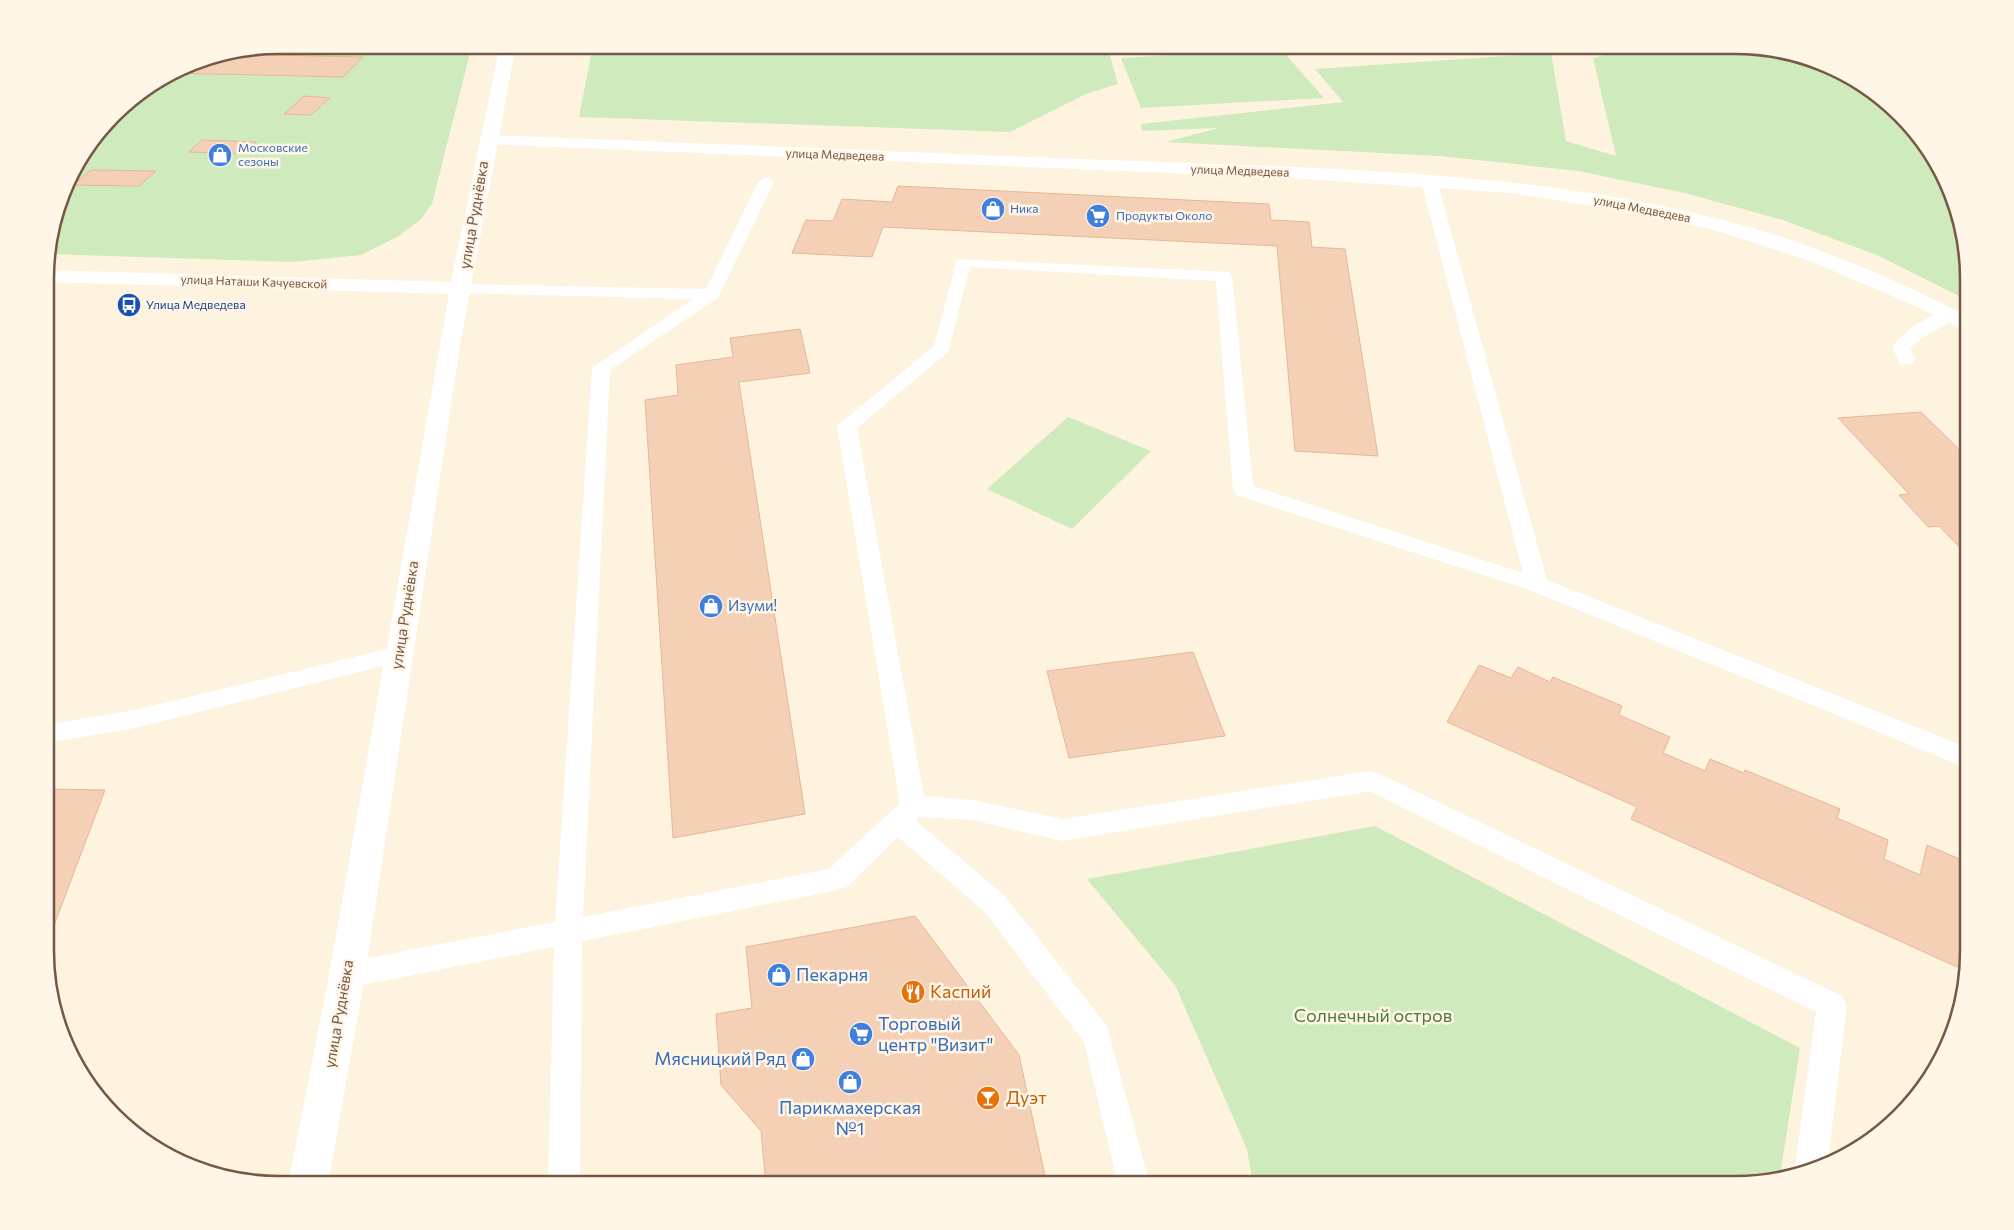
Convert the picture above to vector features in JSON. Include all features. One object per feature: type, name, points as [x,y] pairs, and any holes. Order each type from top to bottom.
[{"type":"street","name":"улица Руднёвка","points":[[310,1176],[346,975],[461,288],[488,140],[506,54]]},
{"type":"street","name":"улица Медведева","points":[[488,140],[1429,181],[1510,187],[1614,203],[1720,225],[1817,257],[1927,304],[1960,321]]},
{"type":"street","name":"улица Наташи Качуевской","points":[[54,276],[461,288]]},
{"type":"lane","points":[[1429,181],[1537,585]]},
{"type":"lane","points":[[564,1176],[568,932],[601,368],[712,294],[766,182]]},
{"type":"lane","points":[[1132,1176],[1097,1036],[995,904],[905,813],[847,426],[942,348],[963,262],[1224,276],[1243,490],[1537,585],[1960,756]]},
{"type":"lane","points":[[461,288],[712,294]]},
{"type":"lane","points":[[1906,360],[1901,347],[1916,334],[1949,315]]},
{"type":"lane","points":[[54,733],[163,713],[399,654]]},
{"type":"lane","points":[[346,975],[838,879],[905,813],[972,810],[1063,830],[1371,781],[1832,1005],[1811,1163]]},
{"type":"green space","points":[[264,54],[470,54],[432,204],[420,220],[399,236],[361,255],[293,262],[55,254],[61,220],[71,192],[84,166],[100,142],[130,109],[179,77],[220,61]]},
{"type":"green space","points":[[591,54],[1110,54],[1118,84],[1086,94],[1010,132],[579,117]]},
{"type":"green space","points":[[1192,54],[1285,54],[1324,98],[1141,108],[1121,58]]},
{"type":"green space","points":[[1551,54],[1566,141],[1616,156],[1593,58],[1609,54],[1750,54],[1794,61],[1822,71],[1848,84],[1884,109],[1905,130],[1937,179],[1953,220],[1956,234],[1960,264],[1960,296],[1877,255],[1783,220],[1685,193],[1578,171],[1440,156],[1166,142],[1218,128],[1142,131],[1141,124],[1343,102],[1315,69]]},
{"type":"green space","points":[[1068,417],[1151,451],[1072,529],[987,489]]},
{"type":"green space","name":"Солнечный остров","points":[[1375,826],[1800,1048],[1781,1172],[1750,1176],[1252,1176],[1247,1149],[1175,985],[1087,879]]},
{"type":"building","points":[[259,55],[363,57],[343,77],[187,73],[220,61]]},
{"type":"building","points":[[304,96],[330,98],[311,115],[284,114]]},
{"type":"building","points":[[112,127],[116,127],[104,137]]},
{"type":"building","points":[[202,140],[256,142],[244,154],[189,152]]},
{"type":"building","points":[[91,170],[156,171],[139,186],[74,185]]},
{"type":"building","points":[[898,186],[1269,204],[1271,220],[1309,222],[1312,247],[1345,249],[1378,456],[1295,451],[1277,246],[883,227],[872,257],[792,253],[806,220],[833,221],[842,199],[892,202]]},
{"type":"building","points":[[800,329],[810,373],[739,382],[805,814],[673,838],[645,400],[678,395],[676,365],[733,357],[730,338]]},
{"type":"building","points":[[1921,412],[1960,450],[1960,548],[1939,526],[1928,527],[1899,495],[1909,494],[1838,418]]},
{"type":"building","points":[[1193,652],[1225,736],[1069,758],[1047,671]]},
{"type":"building","points":[[1479,665],[1511,678],[1518,667],[1550,682],[1553,677],[1622,706],[1619,715],[1670,737],[1663,753],[1705,771],[1710,759],[1744,773],[1745,770],[1840,809],[1837,818],[1888,840],[1884,859],[1920,875],[1927,845],[1960,859],[1960,968],[1631,819],[1637,807],[1447,722]]},
{"type":"building","points":[[54,789],[105,790],[54,925]]},
{"type":"building","name":"Торговый центр \"Визит\"","points":[[915,916],[1019,1055],[1045,1176],[765,1176],[761,1131],[721,1085],[716,1014],[752,1008],[746,947]]},
{"type":"place","name":"Московские сезоны","points":[[220,155]]},
{"type":"place","name":"Ника","points":[[993,209]]},
{"type":"place","name":"Продукты Около","points":[[1098,216]]},
{"type":"place","name":"Улица Медведева","points":[[129,305]]},
{"type":"place","name":"Изуми!","points":[[711,606]]},
{"type":"place","name":"Пекарня","points":[[779,975]]},
{"type":"place","name":"Каспий","points":[[913,992]]},
{"type":"place","name":"Торговый центр \"Визит\"","points":[[861,1034]]},
{"type":"place","name":"Мясницкий Ряд","points":[[803,1059]]},
{"type":"place","name":"Парикмахерская №1","points":[[850,1082]]},
{"type":"place","name":"Дуэт","points":[[988,1098]]}]
